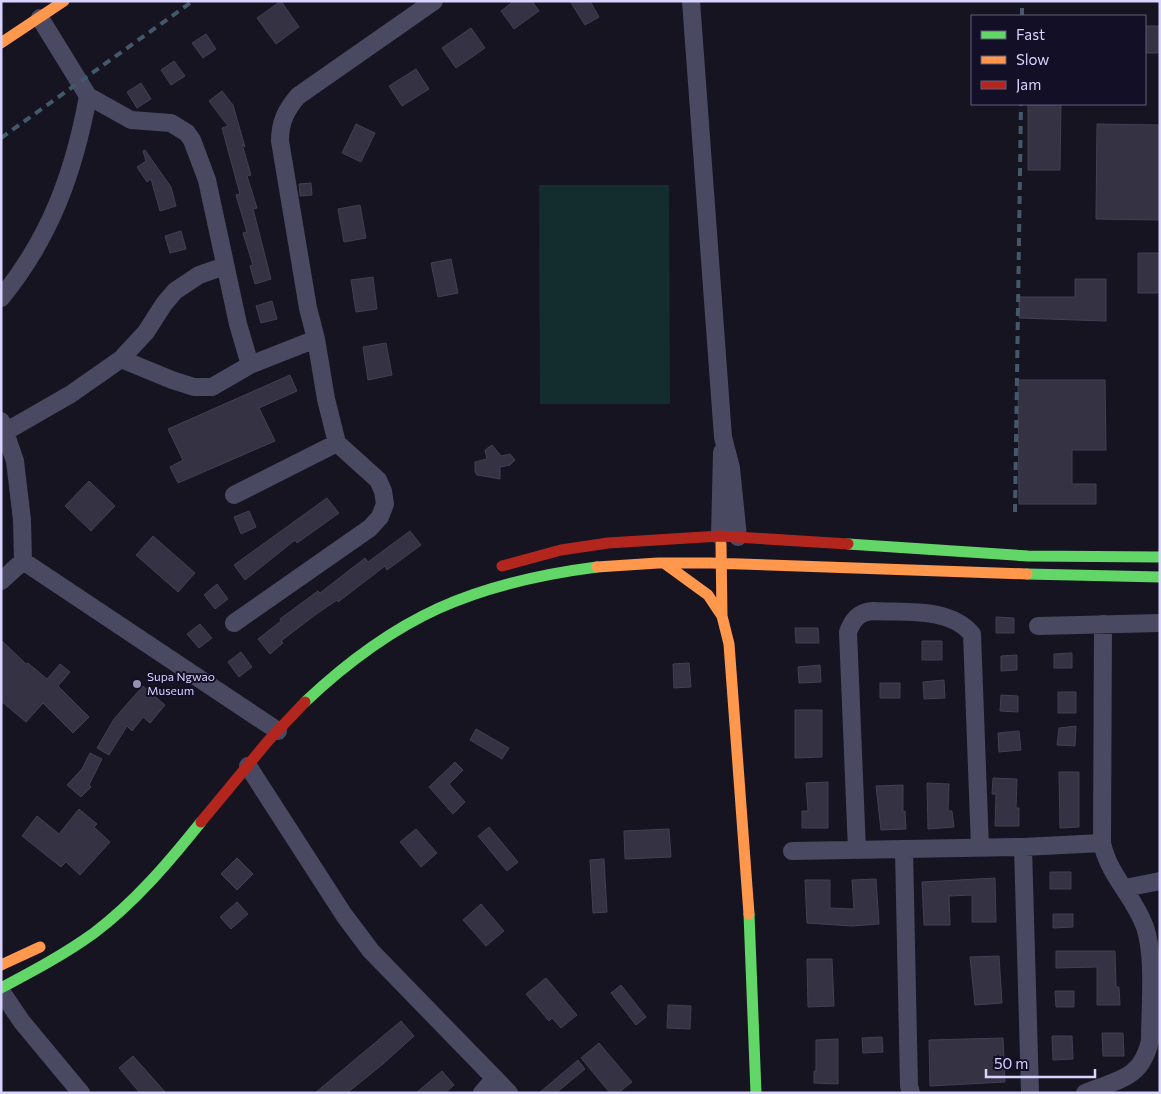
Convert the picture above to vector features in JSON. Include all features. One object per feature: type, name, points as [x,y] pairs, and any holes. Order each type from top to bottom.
[{"type":"main road","points":[[1,43],[64,1]]},
{"type":"main road","points":[[720,536],[722,616],[729,644],[749,913],[756,1093]]},
{"type":"main road","points":[[494,569],[561,550],[608,543],[720,536],[738,550],[1008,575],[1160,577]]},
{"type":"main road","points":[[738,550],[738,580]]},
{"type":"main road","points":[[1,990],[73,949],[123,909],[163,867],[248,766],[267,725],[318,690],[361,654],[412,621],[450,602],[496,586],[553,572],[609,565],[721,562],[738,550],[1160,557]]},
{"type":"main road","points":[[664,563],[708,595],[722,616]]},
{"type":"main road","points":[[729,644],[735,620]]},
{"type":"main road","points":[[1,966],[53,940]]},
{"type":"street","points":[[234,623],[370,528],[380,517],[385,504],[383,491],[378,480],[337,443],[326,399],[316,339],[308,308],[280,141],[280,128],[284,116],[298,96],[434,1]]},
{"type":"street","points":[[691,1],[724,437],[732,468],[738,550]]},
{"type":"street","points":[[40,18],[88,96],[131,120],[162,121],[187,133],[207,180],[238,324],[250,365]]},
{"type":"street","points":[[1,298],[24,270],[51,223],[81,133],[88,96]]},
{"type":"street","points":[[1,581],[23,561],[22,520],[15,461],[3,426],[72,394],[121,359],[146,332],[175,291],[199,275],[225,266]]},
{"type":"street","points":[[121,359],[194,387],[212,386],[250,365],[316,339]]},
{"type":"street","points":[[720,536],[720,474],[724,437]]},
{"type":"street","points":[[234,495],[337,443]]},
{"type":"street","points":[[23,561],[267,725]]},
{"type":"street","points":[[857,850],[848,632],[858,616],[864,612],[873,611],[944,616],[964,625],[972,634],[980,848]]},
{"type":"street","points":[[1038,626],[1160,623]]},
{"type":"street","points":[[1085,1093],[1133,1073],[1141,1066],[1147,1056],[1150,1041],[1150,946],[1145,926],[1125,888],[1111,871],[1102,843],[1103,624]]},
{"type":"street","points":[[248,766],[344,915],[371,951],[508,1093]]},
{"type":"street","points":[[792,851],[1023,848],[1102,843]]},
{"type":"street","points":[[1023,848],[1030,1093]]},
{"type":"street","points":[[904,850],[909,1086],[911,1093]]},
{"type":"street","points":[[1125,888],[1160,881]]},
{"type":"street","points":[[1,990],[22,1022],[81,1093]]},
{"type":"street","points":[[482,1093],[495,1078]]},
{"type":"green space","points":[[539,185],[669,185],[670,404],[540,404]]},
{"type":"building","points":[[281,1],[299,27],[276,44],[257,18]]},
{"type":"building","points":[[514,1],[532,1],[539,11],[514,29],[501,11]]},
{"type":"building","points":[[570,1],[590,1],[599,17],[585,25]]},
{"type":"building","points":[[1146,26],[1160,26],[1160,53],[1146,53]]},
{"type":"building","points":[[471,28],[485,48],[456,68],[442,48]]},
{"type":"building","points":[[206,34],[216,49],[203,58],[192,43]]},
{"type":"building","points":[[174,61],[185,76],[171,85],[161,70]]},
{"type":"building","points":[[416,69],[429,89],[402,106],[389,86]]},
{"type":"building","points":[[141,83],[151,99],[137,108],[127,92]]},
{"type":"building","points":[[222,91],[233,105],[245,147],[242,144],[251,175],[247,176],[257,208],[253,209],[271,279],[255,284],[250,266],[253,265],[243,233],[247,232],[236,195],[240,194],[222,128],[228,126],[209,101]]},
{"type":"building","points":[[1028,105],[1061,105],[1060,170],[1028,170]]},
{"type":"building","points":[[356,124],[375,133],[361,162],[342,153]]},
{"type":"building","points":[[1097,124],[1160,125],[1160,220],[1096,219]]},
{"type":"building","points":[[145,150],[171,187],[176,206],[160,211],[151,179],[147,182],[137,167],[146,161],[143,151]]},
{"type":"building","points":[[311,183],[312,195],[300,196],[299,184]]},
{"type":"building","points":[[360,205],[366,238],[344,242],[338,209]]},
{"type":"building","points":[[181,231],[186,249],[170,253],[165,236]]},
{"type":"building","points":[[1138,253],[1160,253],[1160,293],[1138,293]]},
{"type":"building","points":[[451,259],[458,293],[438,297],[431,263]]},
{"type":"building","points":[[373,277],[377,309],[356,312],[351,280]]},
{"type":"building","points":[[1075,279],[1106,279],[1106,321],[1019,318],[1019,297],[1075,297]]},
{"type":"building","points":[[272,301],[277,319],[261,323],[256,306]]},
{"type":"building","points":[[386,343],[392,375],[368,380],[363,347]]},
{"type":"building","points":[[290,375],[297,391],[259,408],[275,441],[178,483],[170,467],[183,460],[168,429]]},
{"type":"building","points":[[1018,380],[1105,380],[1106,450],[1072,450],[1072,484],[1096,484],[1096,504],[1019,504]]},
{"type":"building","points":[[492,445],[501,456],[510,454],[515,460],[510,465],[500,467],[500,479],[477,475],[475,472],[475,462],[487,459],[485,450]]},
{"type":"building","points":[[89,481],[115,506],[91,531],[65,506]]},
{"type":"building","points":[[327,498],[339,513],[297,543],[295,540],[245,580],[234,565]]},
{"type":"building","points":[[249,511],[256,527],[241,534],[234,517]]},
{"type":"building","points":[[410,531],[421,545],[387,570],[385,566],[338,602],[337,600],[315,615],[281,641],[283,643],[270,654],[258,639],[281,621],[280,619],[318,591],[320,593],[365,558],[368,562]]},
{"type":"building","points":[[153,536],[195,573],[178,592],[136,555]]},
{"type":"building","points":[[217,584],[228,599],[215,609],[204,595]]},
{"type":"building","points":[[996,617],[1014,618],[1014,633],[996,633]]},
{"type":"building","points":[[200,624],[212,638],[199,648],[187,634]]},
{"type":"building","points":[[795,628],[818,628],[819,643],[796,643]]},
{"type":"building","points":[[1,640],[26,664],[28,663],[47,679],[60,664],[70,672],[58,686],[89,717],[73,733],[43,703],[26,722],[1,701]]},
{"type":"building","points":[[922,641],[942,641],[942,660],[922,660]]},
{"type":"building","points":[[241,652],[252,667],[239,677],[228,662]]},
{"type":"building","points":[[1072,653],[1072,668],[1054,668],[1054,654]]},
{"type":"building","points":[[1017,655],[1017,670],[1001,671],[1001,656]]},
{"type":"building","points":[[689,663],[691,687],[674,688],[673,664]]},
{"type":"building","points":[[820,665],[821,682],[799,683],[798,667]]},
{"type":"building","points":[[944,680],[945,698],[924,699],[923,682]]},
{"type":"building","points":[[880,683],[900,683],[900,698],[880,698]]},
{"type":"building","points":[[143,686],[165,705],[150,723],[143,717],[132,731],[127,726],[109,755],[97,748],[114,719]]},
{"type":"building","points":[[1058,692],[1076,692],[1076,713],[1058,713]]},
{"type":"building","points":[[1001,695],[1018,696],[1018,712],[1000,711]]},
{"type":"building","points":[[795,710],[822,710],[822,757],[795,758]]},
{"type":"building","points":[[1076,726],[1075,746],[1057,745],[1059,728]]},
{"type":"building","points":[[476,729],[509,748],[502,759],[470,740]]},
{"type":"building","points":[[1019,731],[1021,750],[999,752],[998,733]]},
{"type":"building","points":[[90,753],[102,759],[89,785],[91,787],[81,797],[67,785],[82,769]]},
{"type":"building","points":[[455,762],[463,770],[449,784],[465,802],[453,814],[429,787]]},
{"type":"building","points":[[1059,772],[1079,772],[1079,827],[1060,828]]},
{"type":"building","points":[[993,778],[1017,779],[1016,808],[1019,808],[1019,826],[995,826],[996,794],[992,794]]},
{"type":"building","points":[[828,782],[828,828],[802,828],[802,811],[808,811],[806,783]]},
{"type":"building","points":[[927,783],[949,784],[948,811],[952,811],[954,827],[928,829]]},
{"type":"building","points":[[903,785],[903,812],[905,811],[906,829],[881,830],[876,786]]},
{"type":"building","points":[[79,809],[97,824],[94,827],[110,842],[80,875],[66,862],[61,867],[22,836],[37,816],[59,834]]},
{"type":"building","points":[[489,827],[518,862],[507,871],[478,836]]},
{"type":"building","points":[[416,829],[437,853],[421,867],[400,842]]},
{"type":"building","points":[[669,829],[671,857],[625,859],[624,831]]},
{"type":"building","points":[[237,858],[253,874],[237,890],[221,874]]},
{"type":"building","points":[[604,859],[607,912],[593,913],[590,860]]},
{"type":"building","points":[[1050,872],[1071,872],[1071,889],[1050,889]]},
{"type":"building","points":[[995,878],[996,922],[972,922],[972,895],[949,896],[950,925],[924,925],[922,882]]},
{"type":"building","points":[[876,879],[879,924],[852,926],[807,923],[805,880],[830,880],[830,908],[854,909],[852,880]]},
{"type":"building","points":[[237,902],[248,914],[231,929],[220,917]]},
{"type":"building","points":[[481,904],[504,931],[486,946],[463,920]]},
{"type":"building","points":[[1053,914],[1073,914],[1073,927],[1053,928]]},
{"type":"building","points":[[1056,951],[1115,951],[1116,987],[1119,987],[1120,1005],[1097,1005],[1097,967],[1056,968]]},
{"type":"building","points":[[999,956],[1002,1003],[975,1005],[970,957]]},
{"type":"building","points":[[807,959],[832,959],[834,1006],[808,1007]]},
{"type":"building","points":[[546,978],[577,1015],[561,1028],[552,1018],[549,1021],[526,994]]},
{"type":"building","points":[[621,985],[646,1017],[636,1025],[611,993]]},
{"type":"building","points":[[1055,991],[1074,991],[1074,1007],[1056,1007]]},
{"type":"building","points":[[668,1005],[691,1006],[690,1029],[667,1028]]},
{"type":"building","points":[[401,1021],[414,1036],[383,1064],[347,1093],[315,1093]]},
{"type":"building","points":[[1102,1033],[1123,1033],[1124,1056],[1103,1056]]},
{"type":"building","points":[[1052,1036],[1072,1036],[1073,1059],[1053,1060]]},
{"type":"building","points":[[882,1037],[883,1052],[863,1053],[862,1038]]},
{"type":"building","points":[[1003,1038],[1005,1082],[930,1086],[929,1040]]},
{"type":"building","points":[[838,1039],[838,1084],[814,1083],[816,1040]]},
{"type":"building","points":[[599,1043],[632,1082],[618,1093],[610,1093],[581,1058]]},
{"type":"building","points":[[133,1056],[166,1093],[140,1093],[119,1068]]},
{"type":"building","points":[[578,1060],[585,1069],[556,1093],[539,1093]]},
{"type":"building","points":[[442,1071],[454,1085],[445,1093],[416,1093]]},
{"type":"railway","points":[[1,138],[193,1]]},
{"type":"railway","points":[[1022,1],[1022,15]]},
{"type":"railway","points":[[1015,512],[1021,105]]},
{"type":"traffic: fast","points":[[848,544],[1028,556],[1160,557]]},
{"type":"traffic: fast","points":[[305,702],[339,672],[372,647],[405,626],[439,608],[474,594],[512,583],[597,567]]},
{"type":"traffic: fast","points":[[1027,574],[1160,577]]},
{"type":"traffic: fast","points":[[1,988],[72,948],[109,921],[151,881],[201,822]]},
{"type":"traffic: fast","points":[[749,914],[756,1093]]},
{"type":"traffic: slow","points":[[1,43],[64,1]]},
{"type":"traffic: slow","points":[[721,544],[722,616],[729,644],[749,914]]},
{"type":"traffic: slow","points":[[597,567],[658,563],[711,563],[1027,574]]},
{"type":"traffic: slow","points":[[664,563],[708,595],[722,616]]},
{"type":"traffic: slow","points":[[1,965],[40,947]]},
{"type":"traffic: jam","points":[[502,566],[561,550],[608,543],[720,536],[848,544]]},
{"type":"traffic: jam","points":[[201,822],[268,741],[305,702]]},
{"type":"place","name":"Supa Ngwao Museum","points":[[137,684]]}]
